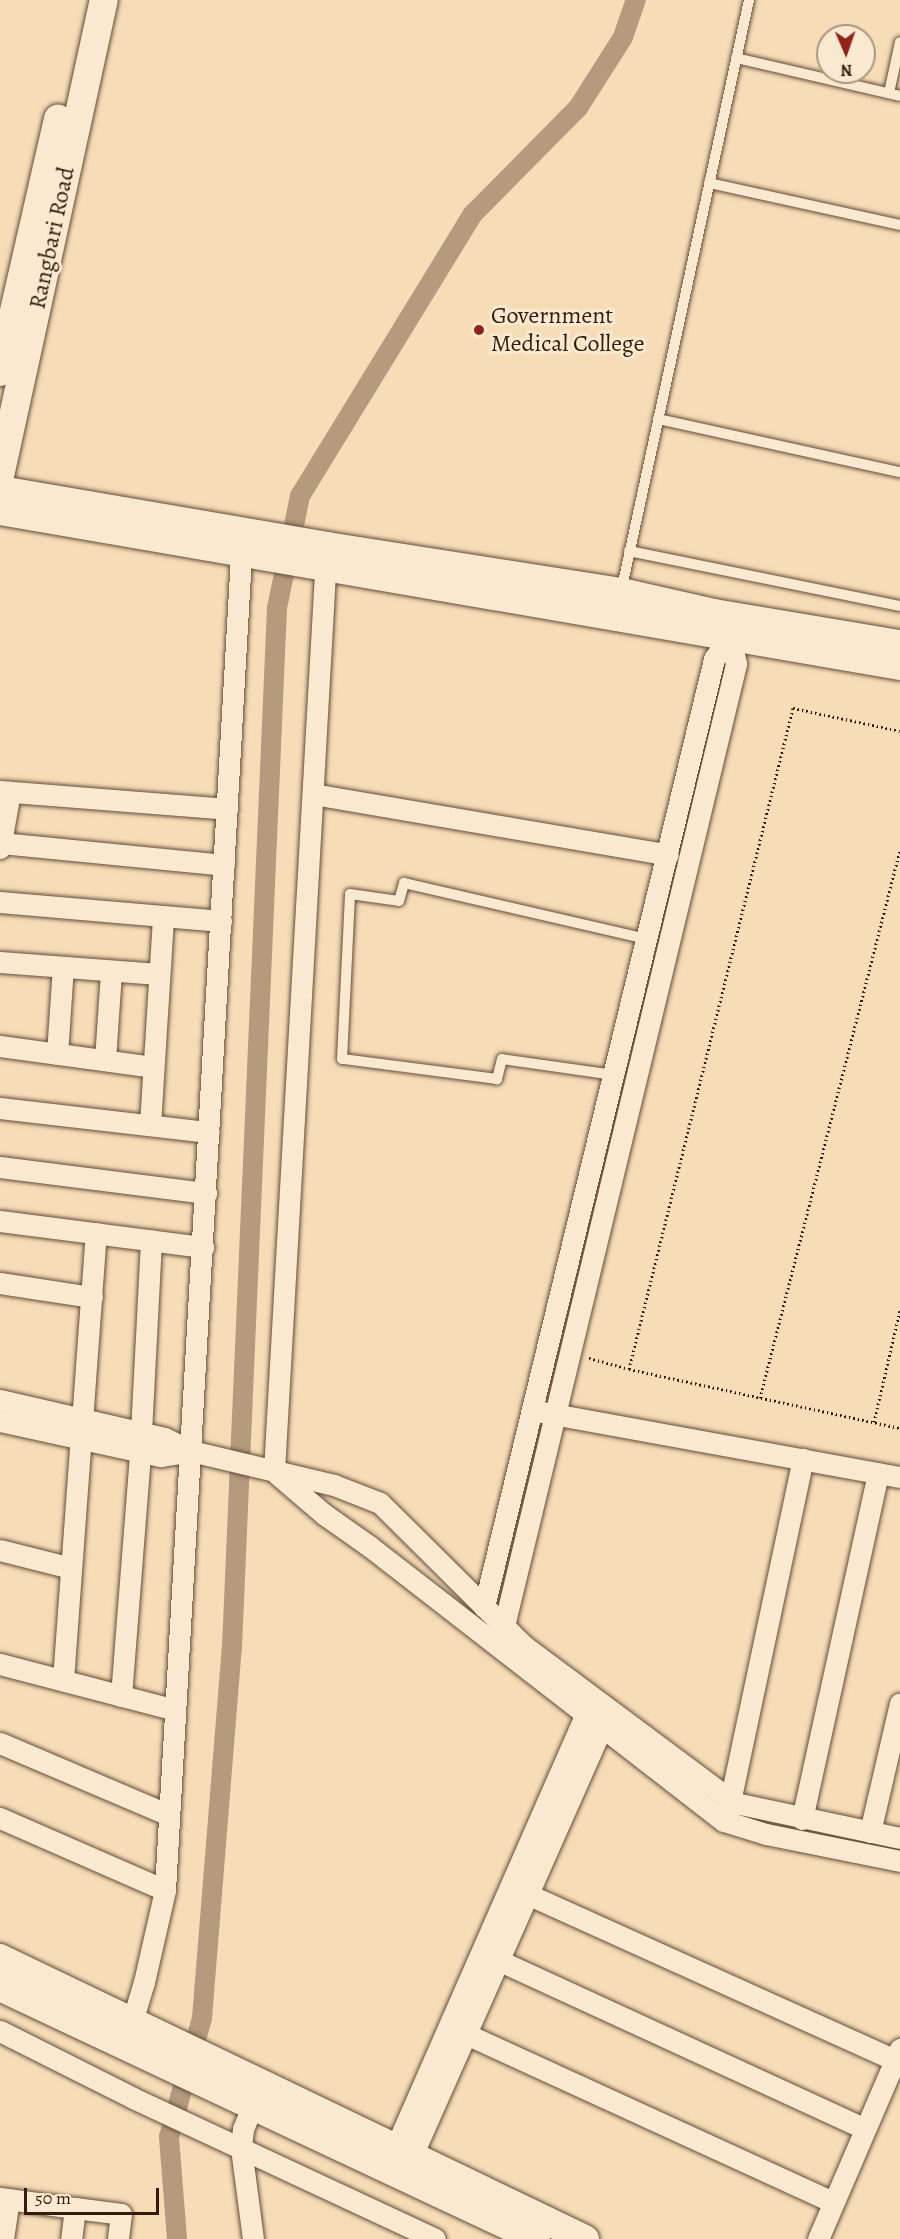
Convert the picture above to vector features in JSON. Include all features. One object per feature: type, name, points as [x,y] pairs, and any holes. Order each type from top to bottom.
[{"type":"street","name":"Rangbari Road","points":[[0,372],[85,0]]},
{"type":"street","name":"Rangbari Road","points":[[0,476],[9,394],[104,0]]},
{"type":"street","points":[[0,490],[247,543]]},
{"type":"street","points":[[0,511],[247,543],[618,604],[714,613],[900,644]]},
{"type":"street","points":[[129,2034],[165,1890],[175,1710],[200,1453],[202,1246],[227,809],[247,543]]},
{"type":"street","points":[[267,1469],[313,794],[318,555]]},
{"type":"street","points":[[618,604],[730,636],[900,666]]},
{"type":"street","points":[[484,1607],[714,659],[730,636]]},
{"type":"street","points":[[504,1626],[736,664],[730,636]]},
{"type":"street","points":[[224,865],[0,846],[5,792],[227,809]]},
{"type":"street","points":[[313,794],[668,855]]},
{"type":"street","points":[[0,902],[221,921]]},
{"type":"street","points":[[150,1125],[163,916]]},
{"type":"street","points":[[0,962],[159,974]]},
{"type":"street","points":[[57,1054],[63,967]]},
{"type":"street","points":[[105,1060],[111,971]]},
{"type":"street","points":[[623,1040],[644,1046]]},
{"type":"street","points":[[0,1046],[153,1067]]},
{"type":"street","points":[[0,1108],[209,1132]]},
{"type":"street","points":[[0,1167],[206,1192]]},
{"type":"street","points":[[0,1221],[202,1246]]},
{"type":"street","points":[[63,1680],[96,1233]]},
{"type":"street","points":[[121,1695],[140,1442],[150,1240]]},
{"type":"street","points":[[0,1282],[92,1297]]},
{"type":"street","points":[[0,1400],[83,1429],[140,1442],[165,1438],[200,1453],[333,1485],[380,1503],[524,1646],[724,1821],[766,1834],[900,1861]]},
{"type":"street","points":[[532,1410],[900,1477]]},
{"type":"street","points":[[0,1421],[83,1429]]},
{"type":"street","points":[[724,1821],[731,1800],[803,1459]]},
{"type":"street","points":[[267,1469],[325,1515],[598,1712],[731,1800],[802,1819],[900,1838]]},
{"type":"street","points":[[802,1819],[878,1473]]},
{"type":"street","points":[[0,1550],[71,1568]]},
{"type":"street","points":[[0,1664],[175,1710]]},
{"type":"street","points":[[870,1832],[899,1710]]},
{"type":"street","points":[[399,2162],[598,1712]]},
{"type":"street","points":[[0,1743],[169,1815]]},
{"type":"street","points":[[0,1818],[165,1890]]},
{"type":"street","points":[[519,1891],[897,2054],[818,2239]]},
{"type":"street","points":[[399,2162],[466,2034],[490,1956]]},
{"type":"street","points":[[490,1956],[865,2129]]},
{"type":"street","points":[[0,1958],[129,2034]]},
{"type":"street","points":[[0,1987],[129,2034],[399,2162],[585,2239]]},
{"type":"street","points":[[0,2031],[133,2098],[435,2239]]},
{"type":"street","points":[[466,2034],[833,2202]]},
{"type":"street","points":[[253,2239],[241,2148],[243,2129],[257,2095]]},
{"type":"street","points":[[399,2162],[536,2239]]},
{"type":"street","points":[[3,2239],[4,2198],[121,2214],[118,2239]]},
{"type":"street","points":[[71,2239],[75,2208]]},
{"type":"lane","points":[[618,604],[749,0]]},
{"type":"lane","points":[[736,58],[895,95],[900,42]]},
{"type":"lane","points":[[710,183],[900,225]]},
{"type":"lane","points":[[658,419],[900,472]]},
{"type":"lane","points":[[629,551],[900,606]]},
{"type":"lane","points":[[614,1075],[502,1059],[497,1079],[342,1059],[350,894],[399,901],[404,884],[647,939]]},
{"type":"path","points":[[629,1369],[793,708],[900,731]]},
{"type":"path","points":[[760,1398],[900,850]]},
{"type":"path","points":[[874,1422],[900,1310]]},
{"type":"path","points":[[570,1353],[629,1369],[900,1428]]},
{"type":"waterway","points":[[177,2239],[169,2137],[202,2018],[232,1647],[277,608],[300,496],[473,214],[578,108],[623,37],[636,0]]},
{"type":"place","name":"Government Medical College","points":[[479,330]]}]
